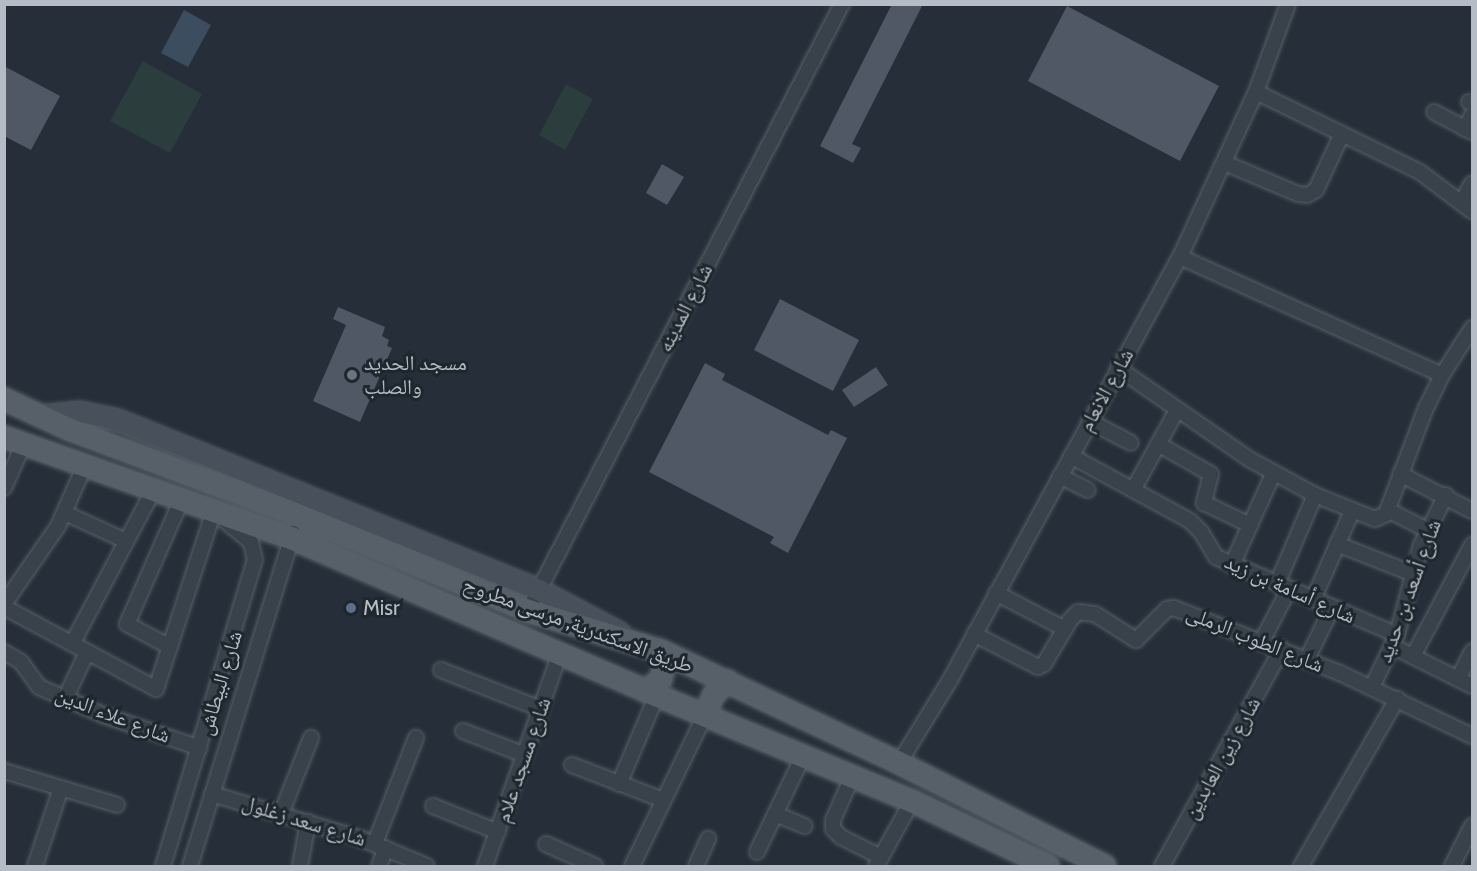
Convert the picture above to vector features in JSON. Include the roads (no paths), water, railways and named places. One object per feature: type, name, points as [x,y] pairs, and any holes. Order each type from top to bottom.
[{"type":"main road","name":"طريق الاسكندرية, مرسى مطروح","points":[[4,399],[95,440],[299,516],[528,611],[661,651],[899,763],[1105,867]]},
{"type":"main road","points":[[42,416],[80,412],[118,420],[538,590],[638,644]]},
{"type":"main road","name":"طريق الاسكندرية, مرسى مطروح","points":[[14,440],[291,538],[652,693],[912,801],[1048,867]]},
{"type":"main road","points":[[652,693],[661,679],[664,661],[661,651]]},
{"type":"main road","points":[[705,715],[713,696],[727,681]]},
{"type":"street","name":"شارع المدينه","points":[[528,611],[842,4]]},
{"type":"street","name":"شارع الانعام","points":[[899,763],[937,703],[1180,257],[1256,92],[1288,4]]},
{"type":"street","points":[[1256,92],[1420,172],[1467,207],[1473,183]]},
{"type":"street","points":[[1434,112],[1469,131],[1471,107]]},
{"type":"street","points":[[1225,163],[1298,194],[1307,195],[1316,190],[1342,134]]},
{"type":"street","points":[[1180,257],[1442,375]]},
{"type":"street","points":[[1118,368],[1273,474],[1315,495],[1375,519],[1383,517],[1388,510],[1415,432],[1442,375],[1473,328]]},
{"type":"street","points":[[1133,490],[1177,410]]},
{"type":"street","points":[[1089,421],[1131,443]]},
{"type":"street","points":[[4,488],[14,440]]},
{"type":"street","points":[[1158,444],[1211,474],[1204,503],[1250,525]]},
{"type":"street","name":"شارع أسامة بن زيد","points":[[1071,456],[1190,521],[1202,532],[1211,552],[1232,565],[1332,608],[1394,641],[1413,656],[1473,686]]},
{"type":"street","points":[[85,465],[65,513],[4,605],[154,689],[157,687],[216,511]]},
{"type":"street","points":[[1232,565],[1273,474]]},
{"type":"street","points":[[1400,474],[1471,505]]},
{"type":"street","points":[[1060,476],[1088,490]]},
{"type":"street","points":[[72,644],[154,489]]},
{"type":"street","points":[[1263,641],[1315,495]]},
{"type":"street","name":"شارع أسعد بن حديد","points":[[1372,687],[1394,641],[1427,530],[1446,495]]},
{"type":"street","points":[[170,647],[127,624],[182,499]]},
{"type":"street","points":[[1388,510],[1427,530]]},
{"type":"street","name":"شارع البيطاش","points":[[164,867],[239,618],[255,551],[251,542],[229,526],[216,511]]},
{"type":"street","points":[[1313,600],[1352,511]]},
{"type":"street","points":[[65,513],[126,541]]},
{"type":"street","name":"شارع البيطاش","points":[[190,867],[299,516]]},
{"type":"street","points":[[1337,544],[1413,574]]},
{"type":"street","points":[[1413,656],[1473,545]]},
{"type":"street","points":[[996,593],[1065,629]]},
{"type":"street","name":"شارع الطوب الرملى","points":[[974,634],[1038,667],[1044,664],[1073,616],[1083,611],[1089,612],[1136,640],[1167,609],[1174,608],[1307,659],[1372,687],[1473,736]]},
{"type":"street","points":[[1307,659],[1332,608]]},
{"type":"street","points":[[239,618],[264,626]]},
{"type":"street","name":"شارع زين العابدين","points":[[1162,867],[1282,649]]},
{"type":"street","points":[[1458,679],[1473,651]]},
{"type":"street","name":"شارع علاء الدين","points":[[4,652],[21,662],[36,684],[65,699],[200,748]]},
{"type":"street","points":[[65,699],[87,652]]},
{"type":"street","name":"شارع مسجد علام","points":[[485,867],[560,653]]},
{"type":"street","points":[[441,670],[541,709]]},
{"type":"street","points":[[619,783],[652,693]]},
{"type":"street","points":[[1301,867],[1397,699]]},
{"type":"street","points":[[632,867],[705,715]]},
{"type":"street","points":[[463,731],[525,755]]},
{"type":"street","points":[[281,814],[310,738]]},
{"type":"street","points":[[379,867],[381,846],[416,738]]},
{"type":"street","points":[[757,852],[803,756]]},
{"type":"street","points":[[572,765],[663,800]]},
{"type":"street","points":[[4,771],[117,805]]},
{"type":"street","points":[[852,777],[833,820],[833,829],[841,837],[879,862],[912,801]]},
{"type":"street","points":[[35,867],[62,788]]},
{"type":"street","name":"شارع سعد زغلول","points":[[212,794],[381,846],[427,867]]},
{"type":"street","points":[[433,806],[498,832]]},
{"type":"street","points":[[775,814],[805,826]]},
{"type":"street","points":[[300,867],[308,822]]},
{"type":"street","points":[[1452,867],[1473,826]]},
{"type":"street","points":[[696,867],[708,839]]},
{"type":"street","points":[[546,844],[595,867]]},
{"type":"water","points":[[184,10],[211,25],[188,67],[161,53]]},
{"type":"place","name":"مسجد الحديد والصلب","points":[[352,375]]},
{"type":"place","name":"Misr","points":[[351,608]]}]
